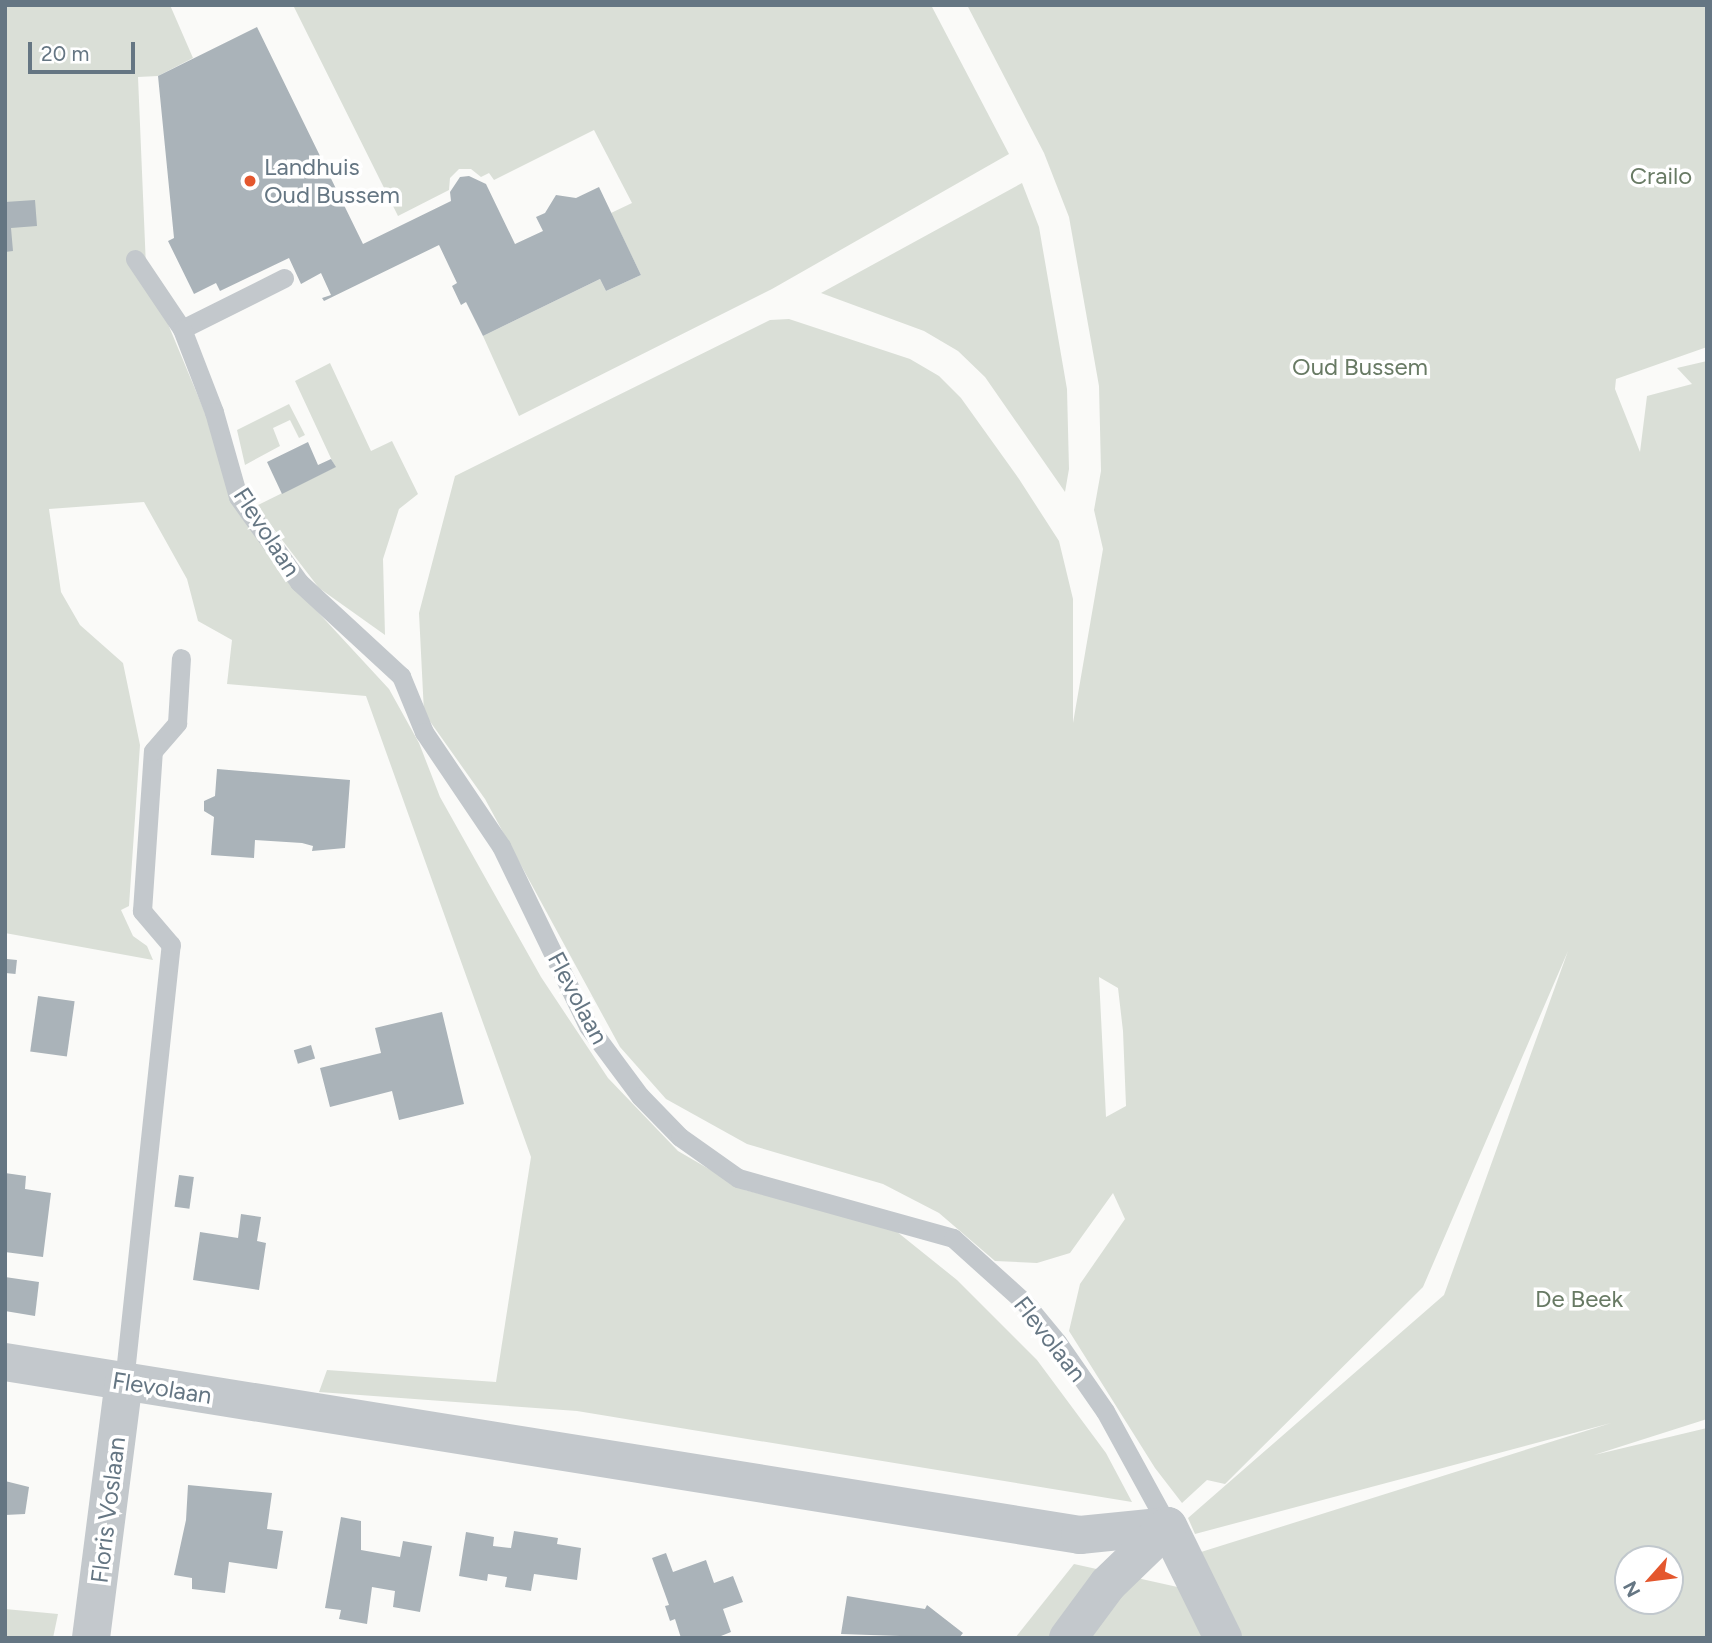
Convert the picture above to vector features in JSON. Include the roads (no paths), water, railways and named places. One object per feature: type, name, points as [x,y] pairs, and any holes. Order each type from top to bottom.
[{"type":"street","name":"Flevolaan","points":[[5,1362],[1080,1535],[1168,1525]]},
{"type":"street","name":"Floris Voslaan","points":[[91,1638],[124,1382]]},
{"type":"street","points":[[1068,1638],[1108,1584],[1168,1525],[1223,1638]]},
{"type":"lane","name":"Flevolaan","points":[[135,259],[183,329],[214,412],[238,497],[299,582],[401,676],[424,732],[501,846],[588,1026],[640,1096],[680,1137],[738,1178],[953,1238],[1024,1302],[1057,1342],[1105,1411],[1168,1525]]},
{"type":"lane","points":[[183,329],[284,278]]},
{"type":"lane","points":[[124,1382],[172,945],[142,911],[153,751],[177,723],[181,658]]},
{"type":"place","name":"Landhuis Oud Bussem","points":[[250,181]]},
{"type":"park label","name":"Crailo","points":[[1661,176]]},
{"type":"park label","name":"Oud Bussem","points":[[1360,367]]},
{"type":"park label","name":"De Beek","points":[[1579,1299]]}]
